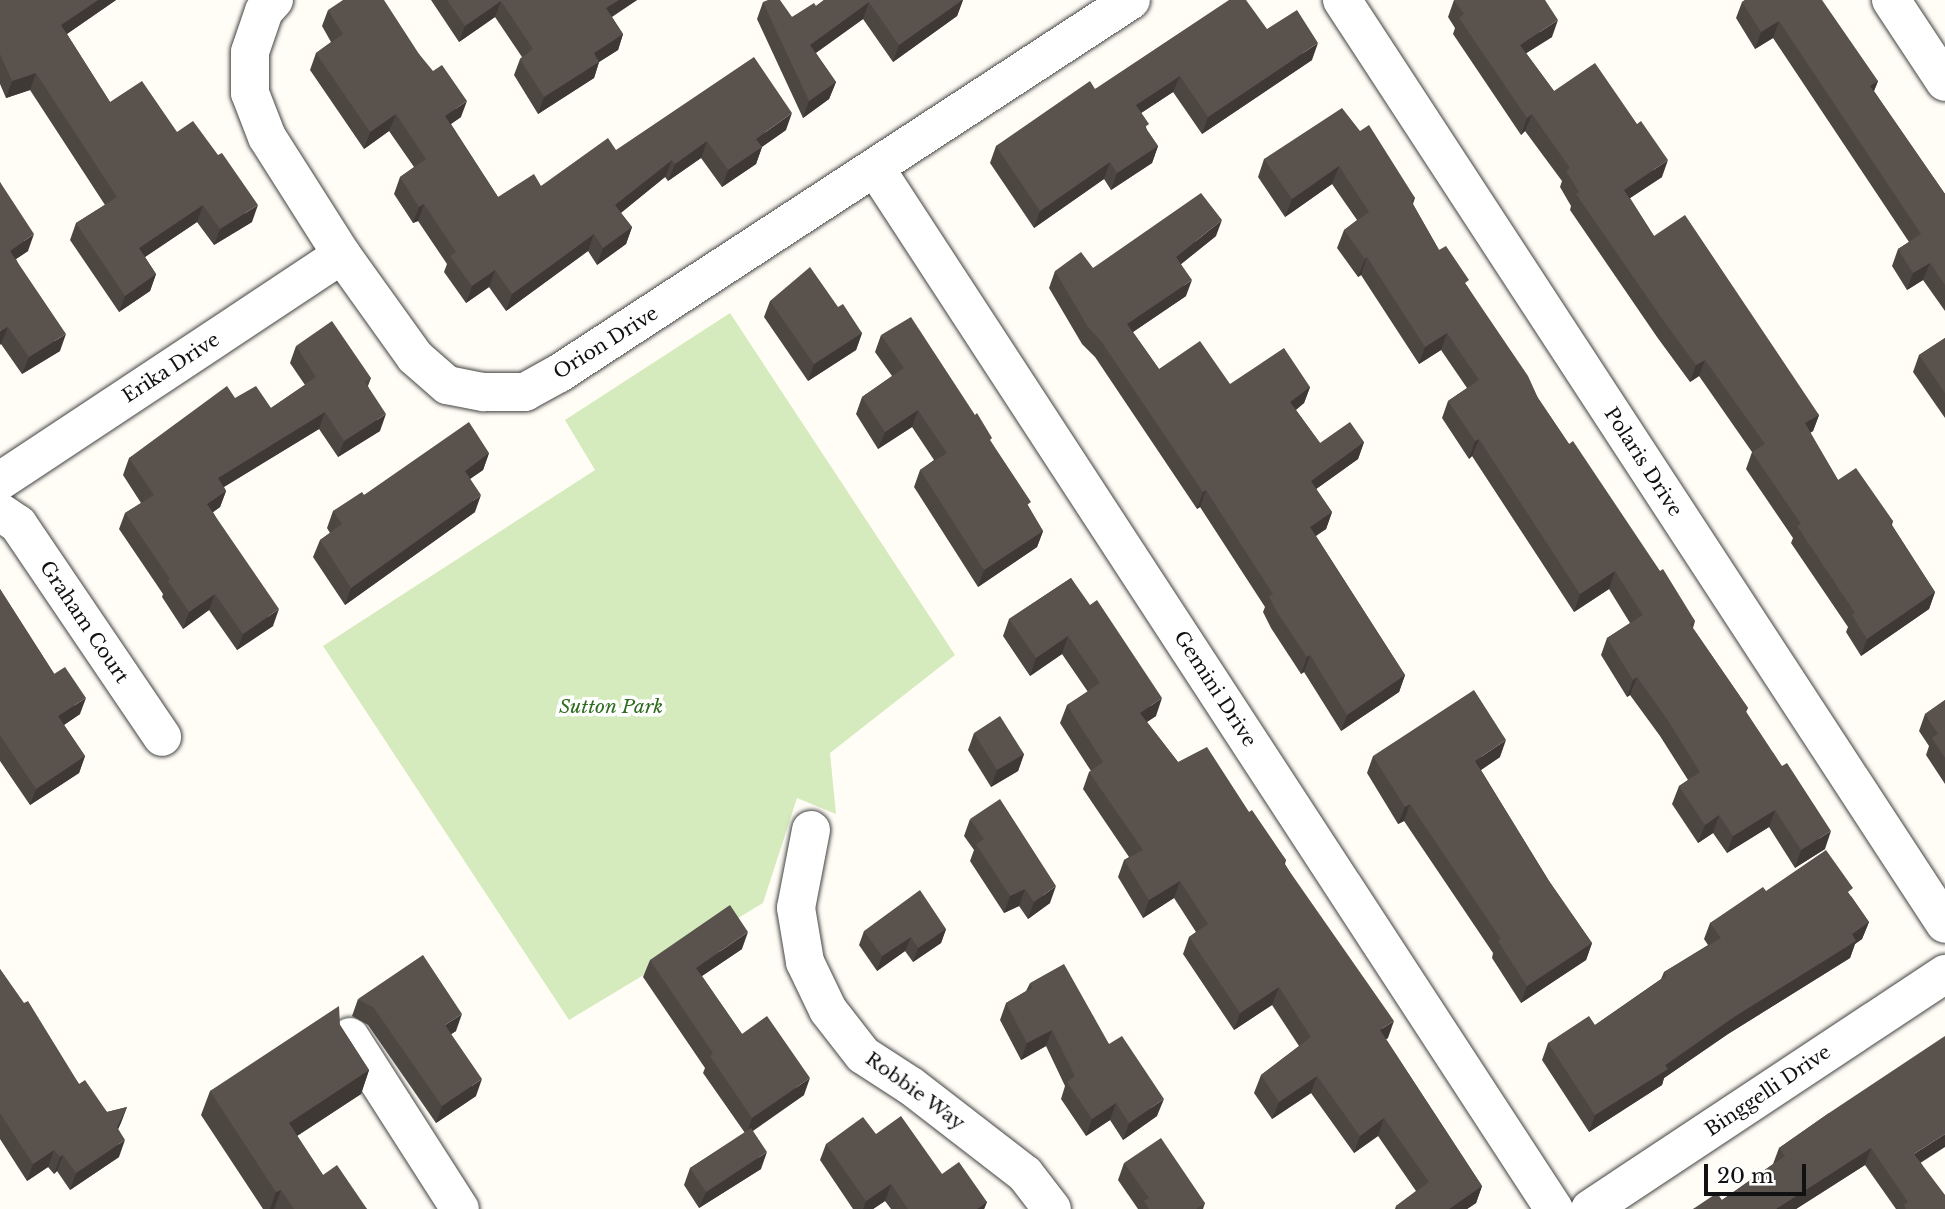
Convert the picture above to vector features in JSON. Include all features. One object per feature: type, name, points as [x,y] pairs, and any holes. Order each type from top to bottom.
[{"type":"street","name":"Orion Drive","points":[[274,0],[264,11],[250,52],[250,93],[267,137],[342,255],[415,356],[447,385],[484,392],[525,392],[558,374],[876,169],[1130,0]]},
{"type":"street","name":"Polaris Drive","points":[[1342,0],[1945,925]]},
{"type":"street","points":[[1891,0],[1945,82]]},
{"type":"street","name":"Gemini Drive","points":[[876,169],[1554,1209]]},
{"type":"street","name":"Erika Drive","points":[[0,481],[342,255]]},
{"type":"street","name":"Graham Court","points":[[0,512],[18,524],[162,737]]},
{"type":"street","name":"Robbie Way","points":[[811,830],[796,908],[805,962],[828,1010],[863,1055],[911,1086],[1025,1174],[1052,1209]]},
{"type":"street","name":"Binggelli Drive","points":[[1590,1209],[1945,974]]},
{"type":"street","points":[[350,1037],[460,1209]]},
{"type":"green space","name":"Sutton Park","points":[[730,313],[955,655],[830,753],[836,814],[797,798],[763,903],[569,1020],[323,646],[595,470],[565,420]]},
{"type":"building","points":[[0,0],[98,0],[61,25],[110,102],[142,81],[177,132],[193,121],[218,155],[222,153],[258,205],[220,229],[203,205],[139,248],[156,274],[125,296],[76,223],[117,197],[36,73],[12,81],[0,54]]},
{"type":"building","points":[[343,0],[384,0],[433,71],[442,65],[467,101],[445,116],[498,197],[534,174],[541,186],[608,138],[616,150],[754,57],[792,113],[756,139],[762,147],[728,170],[707,141],[675,164],[672,160],[615,205],[632,227],[603,248],[594,234],[512,294],[495,270],[472,286],[450,256],[456,252],[424,204],[419,207],[400,177],[426,159],[396,114],[370,132],[316,53],[343,34],[328,10]]},
{"type":"building","points":[[447,0],[619,0],[606,8],[623,34],[594,53],[599,62],[544,97],[520,59],[533,49],[501,1],[465,26]]},
{"type":"building","points":[[780,0],[792,17],[824,0],[962,0],[899,45],[869,2],[810,45],[836,82],[809,101],[763,2]]},
{"type":"building","points":[[1229,0],[1246,0],[1267,29],[1297,10],[1318,43],[1208,117],[1180,76],[1136,105],[1149,124],[1145,127],[1158,146],[1117,173],[1110,162],[1040,211],[996,146],[1090,81],[1095,89]]},
{"type":"building","points":[[1454,0],[1545,0],[1558,20],[1520,45],[1554,91],[1595,63],[1637,124],[1641,121],[1668,160],[1624,190],[1654,236],[1685,215],[1819,415],[1805,423],[1838,480],[1856,468],[1893,521],[1890,523],[1935,592],[1867,639],[1852,615],[1855,613],[1797,526],[1801,524],[1752,452],[1765,444],[1705,360],[1696,365],[1663,320],[1576,194],[1579,192],[1566,171],[1570,168],[1532,114],[1527,118],[1459,18],[1464,14]]},
{"type":"building","points":[[1822,0],[1878,81],[1870,86],[1945,194],[1945,285],[1930,263],[1913,273],[1898,249],[1921,234],[1779,21],[1761,32],[1742,2]]},
{"type":"building","points":[[1342,108],[1360,131],[1369,125],[1415,198],[1411,201],[1439,250],[1446,246],[1469,280],[1465,283],[1528,376],[1538,398],[1569,444],[1573,441],[1660,571],[1663,569],[1695,621],[1690,624],[1748,708],[1745,710],[1782,766],[1787,763],[1831,831],[1801,850],[1775,810],[1733,836],[1719,815],[1705,825],[1679,786],[1700,772],[1667,719],[1637,677],[1633,680],[1607,638],[1643,615],[1615,571],[1580,594],[1479,439],[1475,441],[1448,401],[1479,380],[1447,333],[1425,347],[1367,257],[1365,259],[1344,230],[1369,212],[1339,166],[1292,199],[1264,159]]},
{"type":"building","points":[[0,182],[34,234],[10,251],[66,334],[29,357],[8,327],[0,331]]},
{"type":"building","points":[[1201,193],[1222,220],[1176,257],[1192,280],[1127,324],[1159,369],[1200,341],[1230,384],[1284,348],[1310,387],[1290,402],[1320,443],[1350,422],[1364,442],[1311,481],[1332,512],[1310,527],[1405,675],[1347,715],[1310,655],[1307,657],[1277,612],[1269,596],[1273,594],[1206,490],[1203,492],[1101,341],[1088,327],[1055,271],[1081,252],[1093,268]]},
{"type":"building","points":[[810,267],[838,307],[843,304],[862,333],[814,364],[770,301]]},
{"type":"building","points":[[911,317],[975,415],[977,413],[992,438],[990,440],[1031,502],[1027,505],[1043,531],[984,570],[920,470],[947,453],[918,410],[885,432],[862,397],[904,368],[881,335]]},
{"type":"building","points":[[332,321],[371,378],[365,382],[386,414],[344,441],[325,412],[218,478],[226,491],[207,504],[279,609],[243,634],[215,594],[189,612],[168,581],[170,579],[125,513],[154,495],[129,458],[227,386],[235,398],[256,386],[271,408],[316,377],[296,346]]},
{"type":"building","points":[[1945,338],[1945,393],[1919,355]]},
{"type":"building","points":[[469,422],[489,453],[465,471],[481,495],[351,588],[320,540],[342,524],[333,511],[362,492],[364,495]]},
{"type":"building","points":[[1071,578],[1090,605],[1097,600],[1162,698],[1140,713],[1178,762],[1207,747],[1394,1021],[1380,1030],[1482,1186],[1449,1209],[1398,1209],[1396,1206],[1429,1182],[1384,1118],[1360,1136],[1317,1076],[1279,1102],[1261,1075],[1311,1037],[1279,987],[1240,1013],[1189,937],[1208,924],[1180,881],[1149,900],[1124,860],[1143,850],[1089,772],[1103,762],[1067,705],[1100,683],[1068,636],[1036,658],[1009,619]]},
{"type":"building","points":[[0,589],[54,674],[65,667],[86,698],[58,716],[85,756],[36,789],[0,735]]},
{"type":"building","points":[[1474,690],[1506,740],[1475,761],[1549,881],[1592,943],[1527,986],[1498,941],[1501,939],[1410,804],[1405,807],[1373,756]]},
{"type":"building","points":[[1945,700],[1945,758],[1932,738],[1938,734],[1925,714]]},
{"type":"building","points":[[1000,716],[1024,754],[997,770],[974,733]]},
{"type":"building","points":[[1000,799],[1056,886],[1034,902],[1025,889],[1010,896],[976,844],[984,839],[970,819]]},
{"type":"building","points":[[1826,850],[1853,888],[1848,892],[1869,922],[1852,934],[1856,941],[1734,1017],[1665,1065],[1668,1069],[1595,1115],[1548,1043],[1589,1016],[1595,1025],[1666,976],[1664,972],[1721,938],[1710,923],[1763,887],[1766,891]]},
{"type":"building","points":[[920,890],[946,929],[918,948],[911,937],[882,956],[864,931]]},
{"type":"building","points":[[730,905],[748,932],[696,968],[742,1034],[767,1016],[810,1078],[752,1118],[710,1056],[713,1053],[650,960]]},
{"type":"building","points":[[423,955],[462,1014],[445,1025],[482,1079],[442,1106],[374,1008],[358,999]]},
{"type":"building","points":[[1064,964],[1109,1044],[1122,1036],[1164,1099],[1129,1123],[1116,1103],[1092,1119],[1067,1082],[1075,1076],[1052,1030],[1027,1043],[1006,1003],[1032,988],[1030,983]]},
{"type":"building","points":[[0,969],[24,1003],[28,1001],[79,1084],[85,1080],[107,1112],[127,1107],[117,1127],[125,1140],[76,1173],[63,1155],[60,1157],[54,1150],[33,1164],[0,1113]]},
{"type":"building","points":[[339,1006],[340,1025],[369,1070],[289,1123],[323,1175],[337,1165],[367,1209],[294,1209],[281,1190],[276,1192],[210,1091]]},
{"type":"building","points":[[1945,1036],[1945,1134],[1914,1154],[1945,1195],[1945,1209],[1906,1209],[1904,1205],[1908,1202],[1871,1148],[1776,1209],[1693,1209],[1717,1193],[1722,1200],[1785,1156],[1779,1148]]},
{"type":"building","points":[[901,1116],[942,1174],[959,1162],[987,1202],[977,1209],[908,1209],[891,1184],[866,1201],[826,1144],[863,1117],[876,1134]]},
{"type":"building","points":[[751,1128],[767,1152],[706,1192],[690,1168]]},
{"type":"building","points":[[1161,1138],[1205,1203],[1196,1209],[1149,1209],[1144,1201],[1149,1198],[1124,1163]]}]
